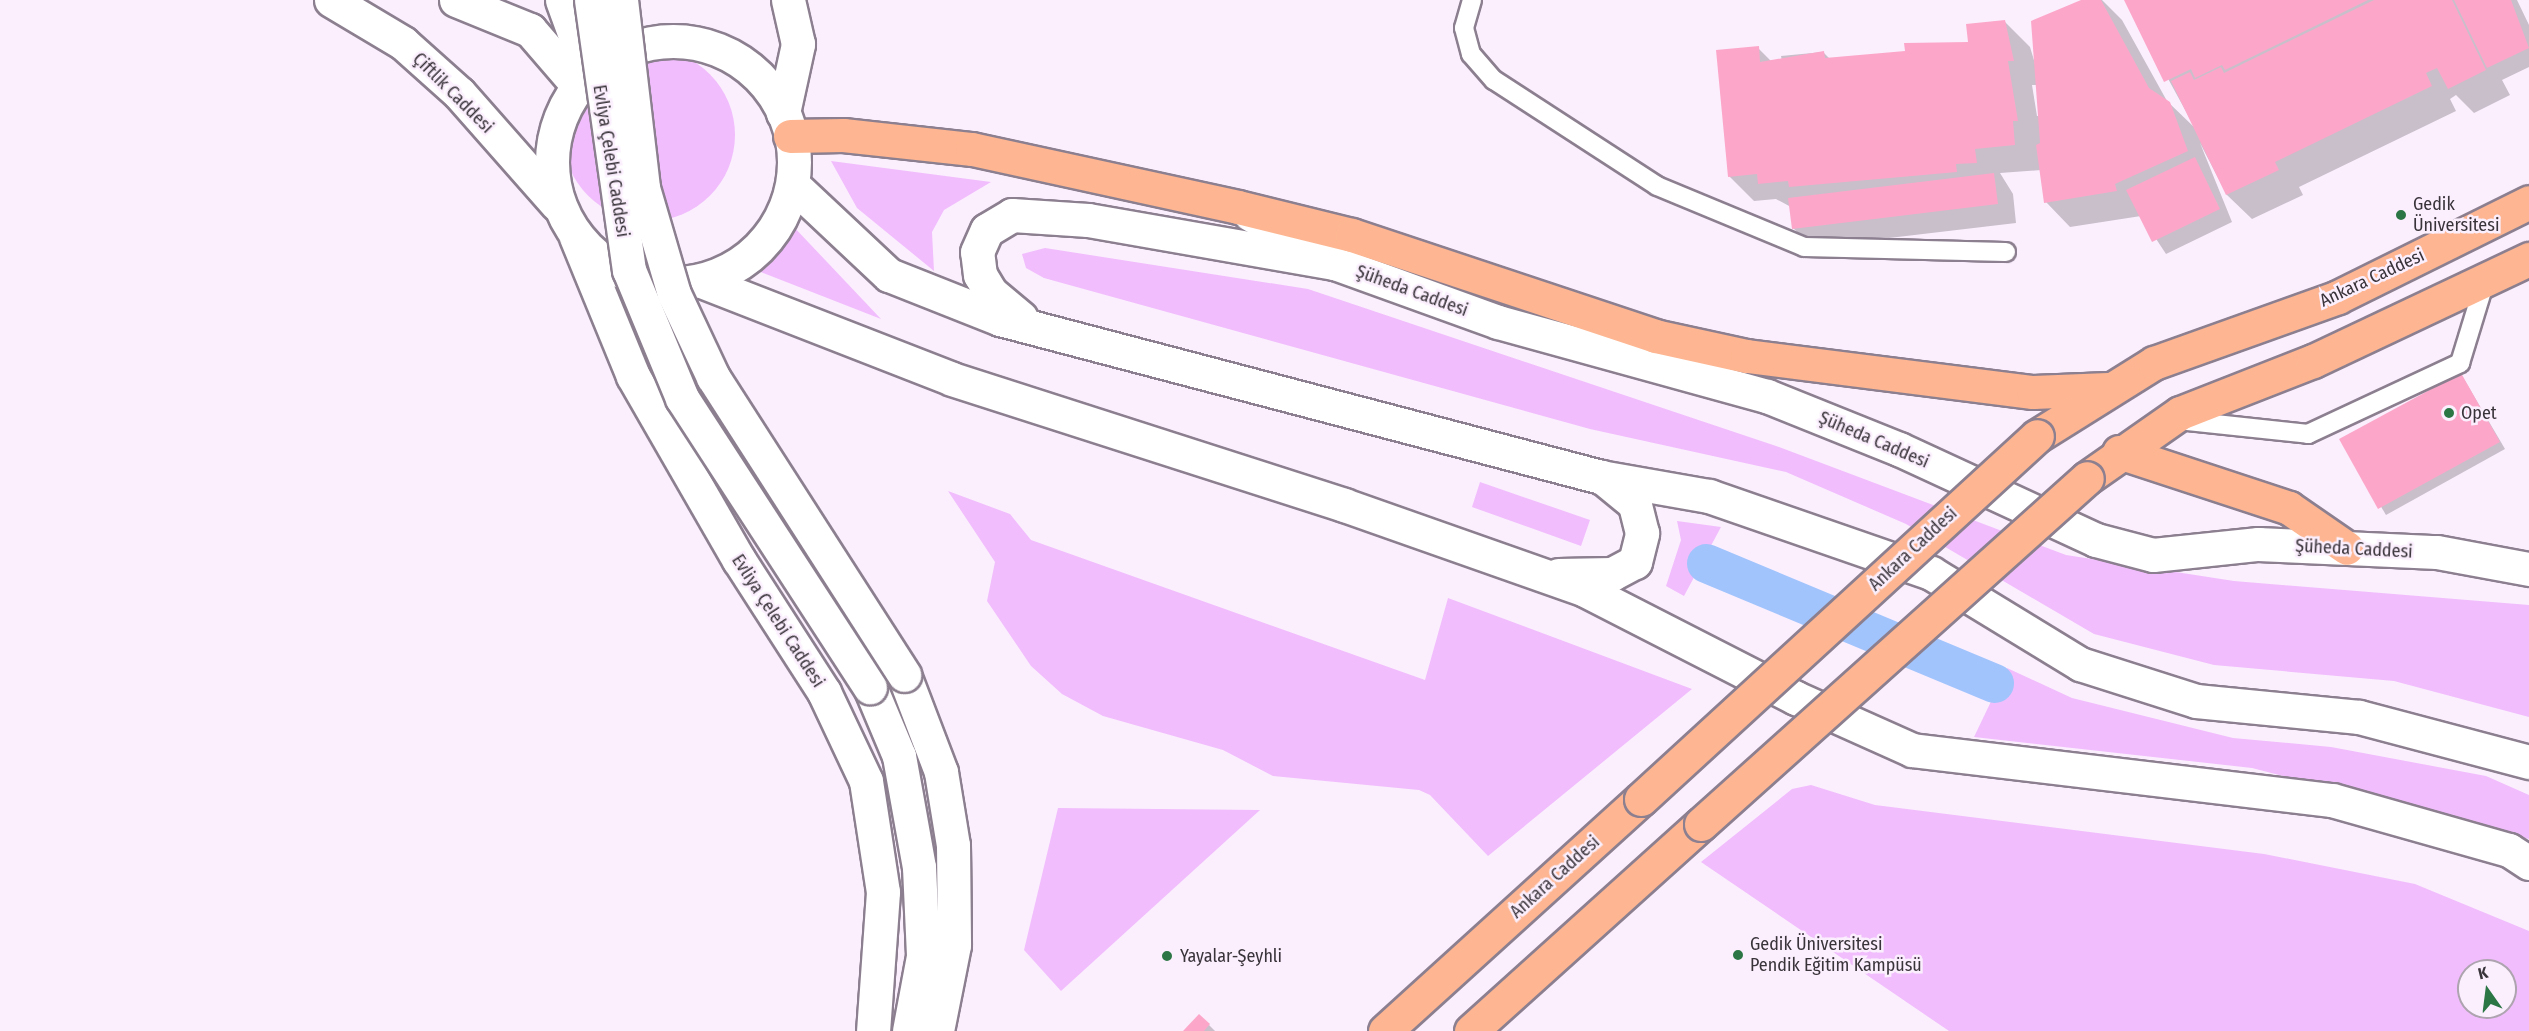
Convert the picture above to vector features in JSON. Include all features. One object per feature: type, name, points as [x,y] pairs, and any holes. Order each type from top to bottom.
[{"type":"main road","points":[[787,125],[843,135],[972,149],[1238,207],[1352,235],[1655,336],[1747,356],[2033,392],[2108,389]]},
{"type":"main road","name":"Ankara Caddesi","points":[[1385,1031],[2037,436],[2108,389],[2184,350],[2338,297],[2529,202]]},
{"type":"main road","points":[[1472,1031],[2087,478],[2120,452],[2170,419],[2485,281],[2529,259]]},
{"type":"main road","points":[[2120,452],[2289,508],[2347,548]]},
{"type":"street","name":"Çiftlik Caddesi","points":[[331,0],[403,43],[459,93],[559,206]]},
{"type":"street","points":[[456,0],[530,30],[584,80]]},
{"type":"street","name":"Evliya Çelebi Caddesi","points":[[562,0],[584,80]]},
{"type":"street","name":"Evliya Çelebi Caddesi","points":[[591,0],[629,270],[682,398],[870,687],[899,756],[919,867],[923,956],[909,1031]]},
{"type":"street","name":"Evliya Çelebi Caddesi","points":[[621,0],[643,188],[674,294],[713,376],[904,675],[941,772],[953,845],[954,945],[937,1031]]},
{"type":"street","points":[[787,125],[766,84],[736,58],[700,44],[660,41],[622,52],[584,80],[554,135],[551,171],[559,206],[576,237],[601,261],[632,277],[666,284],[701,280],[733,268],[761,247],[781,219],[793,186],[787,125],[798,44],[788,0]]},
{"type":"street","points":[[793,186],[889,275],[1034,328],[1601,477],[1709,496],[1931,573],[2080,664],[2196,701],[2359,717],[2529,762]]},
{"type":"street","name":"Şüheda Caddesi","points":[[1238,207],[1335,263],[1498,322],[1767,396],[1899,449],[2096,540],[2153,555],[2258,544],[2437,552],[2529,569]]},
{"type":"street","points":[[1034,328],[991,293],[980,275],[977,252],[987,230],[1012,215],[1088,220],[1335,263]]},
{"type":"street","name":"Evliya Çelebi Caddesi","points":[[576,237],[633,376],[739,560],[824,692],[866,781],[883,892],[873,1031]]},
{"type":"street","points":[[701,280],[952,379],[1585,590],[1796,698],[1912,750],[2332,800],[2509,850],[2529,863]]},
{"type":"street","points":[[1541,575],[1612,574],[1635,562],[1642,533],[1635,504],[1601,477]]},
{"type":"lane","points":[[1472,0],[1464,28],[1471,54],[1494,80],[1658,186],[1804,247],[2006,252]]},
{"type":"lane","points":[[2170,419],[2308,434],[2460,363],[2485,281]]},
{"type":"shaded area","points":[[649,49],[666,50],[682,55],[697,63],[710,74],[721,87],[729,102],[734,118],[734,152],[729,168],[721,183],[710,196],[697,207],[682,215],[666,220],[649,221],[632,220],[616,215],[601,207],[588,196],[577,183],[569,168],[564,152],[563,135],[564,118],[569,102],[577,87],[588,74],[601,63],[616,55],[632,50]]},
{"type":"shaded area","points":[[831,161],[991,182],[944,210],[932,232],[934,271],[857,208]]},
{"type":"shaded area","points":[[792,225],[881,319],[758,271]]},
{"type":"shaded area","points":[[1045,248],[1308,289],[1779,447],[2066,555],[2234,581],[2529,605],[2529,717],[2394,681],[2214,665],[2094,634],[1906,524],[1786,472],[1590,429],[1044,278],[1026,268],[1022,254]]},
{"type":"shaded area","points":[[1480,482],[1590,520],[1581,546],[1472,507]]},
{"type":"shaded area","points":[[948,491],[1010,514],[1031,540],[1425,680],[1448,598],[1692,689],[1488,856],[1430,795],[1419,790],[1273,776],[1223,750],[1103,716],[1062,694],[1031,666],[987,601],[995,562]]},
{"type":"shaded area","points":[[1677,521],[1721,527],[1684,596],[1666,586],[1681,540]]},
{"type":"shaded area","points":[[2007,668],[2072,698],[2233,738],[2331,747],[2486,776],[2529,795],[2529,839],[2252,768],[1974,737]]},
{"type":"shaded area","points":[[1811,785],[1875,805],[2264,854],[2415,884],[2529,931],[2529,1031],[1949,1031],[1701,862],[1792,789]]},
{"type":"shaded area","points":[[1058,808],[1260,810],[1061,991],[1024,950]]},
{"type":"building","points":[[2081,0],[2101,0],[2149,88],[2170,102],[2188,151],[2115,184],[2117,191],[2044,203],[2036,145],[2040,143],[2031,21]]},
{"type":"building","points":[[2124,0],[2368,0],[2225,70],[2222,65],[2195,78],[2191,69],[2164,82]]},
{"type":"building","points":[[2374,0],[2452,0],[2486,70],[2448,89],[2437,68],[2426,73],[2432,86],[2275,162],[2279,170],[2226,195],[2171,81],[2190,72],[2194,80],[2221,67],[2224,73]]},
{"type":"building","points":[[2454,0],[2511,0],[2529,48],[2487,68]]},
{"type":"building","points":[[2005,20],[2014,61],[2008,61],[2018,121],[2013,121],[2015,145],[1975,149],[1977,163],[1956,164],[1957,172],[1789,187],[1788,181],[1758,184],[1757,174],[1728,177],[1716,50],[1759,46],[1760,62],[1824,51],[1825,58],[1905,51],[1904,43],[1968,42],[1966,24]]},
{"type":"building","points":[[2195,157],[2220,209],[2152,242],[2126,190]]},
{"type":"building","points":[[1994,173],[1998,204],[1792,229],[1788,198]]},
{"type":"building","points":[[2461,373],[2500,442],[2378,509],[2339,439]]},
{"type":"building","points":[[1199,1014],[1210,1024],[1204,1031],[1183,1031]]},
{"type":"waterway","points":[[1706,563],[1994,683]]},
{"type":"place","name":"Gedik Üniversitesi","points":[[2401,215]]},
{"type":"place","name":"Opet","points":[[2449,413]]},
{"type":"place","name":"Gedik Üniversitesi Pendik Eğitim Kampüsü","points":[[1738,955]]},
{"type":"place","name":"Yayalar-Şeyhli","points":[[1167,956]]}]
